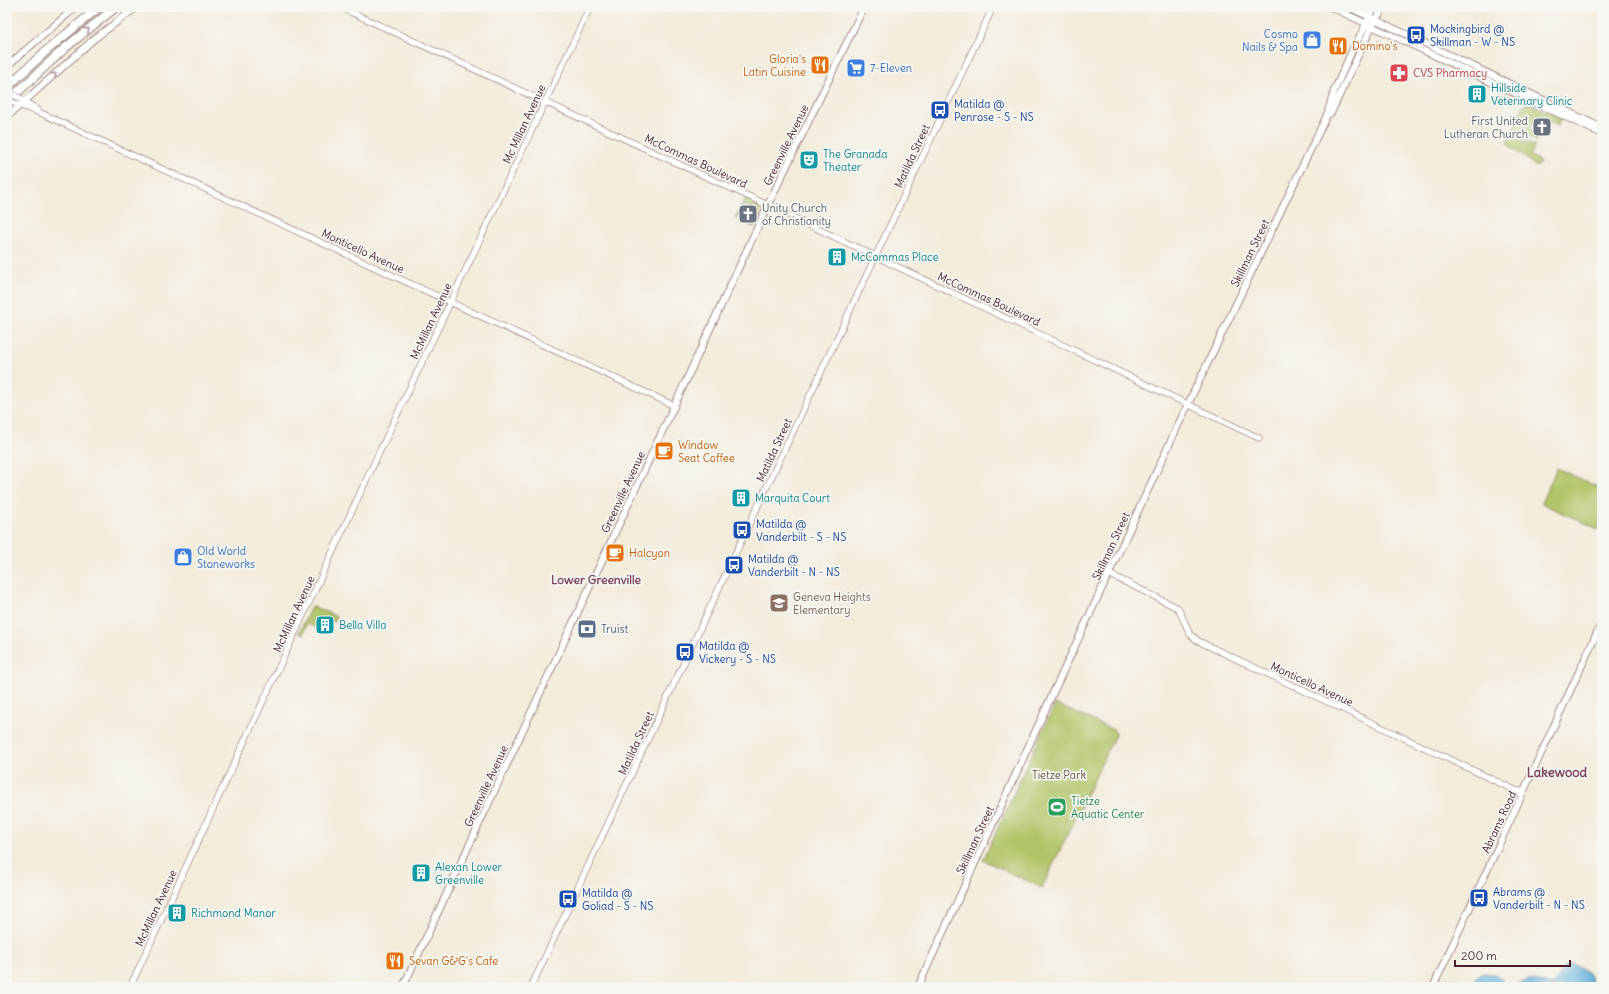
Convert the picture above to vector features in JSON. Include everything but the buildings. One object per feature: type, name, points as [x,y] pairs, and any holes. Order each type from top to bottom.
[{"type":"highway","points":[[7,87],[46,51],[99,7]]},
{"type":"highway","points":[[7,102],[65,48],[116,7]]},
{"type":"main road","points":[[7,66],[76,7]]},
{"type":"main road","points":[[7,117],[23,100],[95,38],[136,7]]},
{"type":"main road","name":"Greenville Avenue","points":[[403,987],[768,206],[864,7]]},
{"type":"main road","points":[[1331,7],[1602,128]]},
{"type":"main road","points":[[1349,7],[1376,19],[1430,50]]},
{"type":"main road","name":"Skillman Street","points":[[1369,25],[1370,16],[1375,7]]},
{"type":"main road","name":"Skillman Street","points":[[918,987],[1188,404],[1326,115],[1334,91],[1369,25],[1376,19],[1384,7]]},
{"type":"main road","points":[[1469,68],[1602,134]]},
{"type":"main road","name":"Abrams Road","points":[[1433,987],[1602,622]]},
{"type":"street","name":"McCommas Boulevard","points":[[340,7],[768,206],[1259,438]]},
{"type":"street","name":"Mc Millan Avenue","points":[[475,250],[590,7]]},
{"type":"street","name":"Matilda Street","points":[[531,987],[993,7]]},
{"type":"street","name":"Monticello Avenue","points":[[7,91],[44,114]]},
{"type":"street","name":"Monticello Avenue","points":[[7,99],[18,105],[44,114],[675,406]]},
{"type":"street","name":"McMillan Avenue","points":[[130,987],[475,250]]},
{"type":"street","name":"Monticello Avenue","points":[[1109,574],[1178,608],[1190,634],[1198,641],[1517,791],[1524,791]]},
{"type":"green space","points":[[1528,102],[1561,118],[1558,126],[1536,115],[1529,130],[1538,135],[1536,138],[1538,139],[1537,141],[1517,131],[1514,137],[1535,146],[1530,156],[1538,160],[1540,164],[1537,167],[1511,147],[1507,142],[1523,106]]},
{"type":"green space","points":[[746,198],[763,207],[754,227],[750,226],[758,211],[757,207],[755,206],[752,208],[744,205],[736,220],[735,219]]},
{"type":"green space","points":[[1557,468],[1602,489],[1602,531],[1541,503]]},
{"type":"green space","points":[[311,607],[315,607],[337,617],[335,622],[320,616],[315,627],[307,624],[303,634],[299,633]]},
{"type":"green space","name":"Tietze Park","points":[[1055,704],[1114,730],[1116,733],[1042,888],[983,860]]},
{"type":"water","points":[[1571,964],[1586,971],[1594,986],[1597,987],[1581,987],[1578,984],[1575,984],[1571,987],[1511,987],[1532,980],[1553,986],[1566,966]]},
{"type":"water","points":[[1483,973],[1496,974],[1505,983],[1505,987],[1444,987],[1446,979],[1448,978],[1472,982],[1477,976]]},
{"type":"place","name":"Mockingbird @ Skillman - W - NS","points":[[1416,35]]},
{"type":"place","name":"Cosmo Nails & Spa","points":[[1312,40]]},
{"type":"place","name":"Domino's","points":[[1338,46]]},
{"type":"place","name":"Gloria's Latin Cuisine","points":[[820,65]]},
{"type":"place","name":"7-Eleven","points":[[856,68]]},
{"type":"place","name":"CVS Pharmacy","points":[[1399,73]]},
{"type":"place","name":"Hillside Veterinary Clinic","points":[[1477,94]]},
{"type":"place","name":"Matilda @ Penrose - S - NS","points":[[940,110]]},
{"type":"place","name":"First United Lutheran Church","points":[[1542,127]]},
{"type":"place","name":"The Granada Theater","points":[[809,160]]},
{"type":"place","name":"Unity Church of Christianity","points":[[748,214]]},
{"type":"place","name":"McCommas Place","points":[[837,257]]},
{"type":"place","name":"Window Seat Coffee","points":[[664,451]]},
{"type":"place","name":"Marquita Court","points":[[741,498]]},
{"type":"place","name":"Matilda @ Vanderbilt - S - NS","points":[[742,530]]},
{"type":"place","name":"Halcyon","points":[[615,553]]},
{"type":"place","name":"Old World Stoneworks","points":[[183,557]]},
{"type":"place","name":"Matilda @ Vanderbilt - N - NS","points":[[734,565]]},
{"type":"place","name":"Geneva Heights Elementary","points":[[779,603]]},
{"type":"place","name":"Bella Villa","points":[[325,625]]},
{"type":"place","name":"Truist","points":[[587,629]]},
{"type":"place","name":"Matilda @ Vickery - S - NS","points":[[685,652]]},
{"type":"place","name":"Tietze Aquatic Center","points":[[1057,807]]},
{"type":"place","name":"Alexan Lower Greenville","points":[[421,873]]},
{"type":"place","name":"Abrams @ Vanderbilt - N - NS","points":[[1479,898]]},
{"type":"place","name":"Matilda @ Goliad - S - NS","points":[[568,899]]},
{"type":"place","name":"Richmond Manor","points":[[177,913]]},
{"type":"place","name":"Sevan G&G's Cafe","points":[[395,961]]},
{"type":"district","name":"Lower Greenville","points":[[596,579]]},
{"type":"district","name":"Lakewood","points":[[1557,772]]}]
